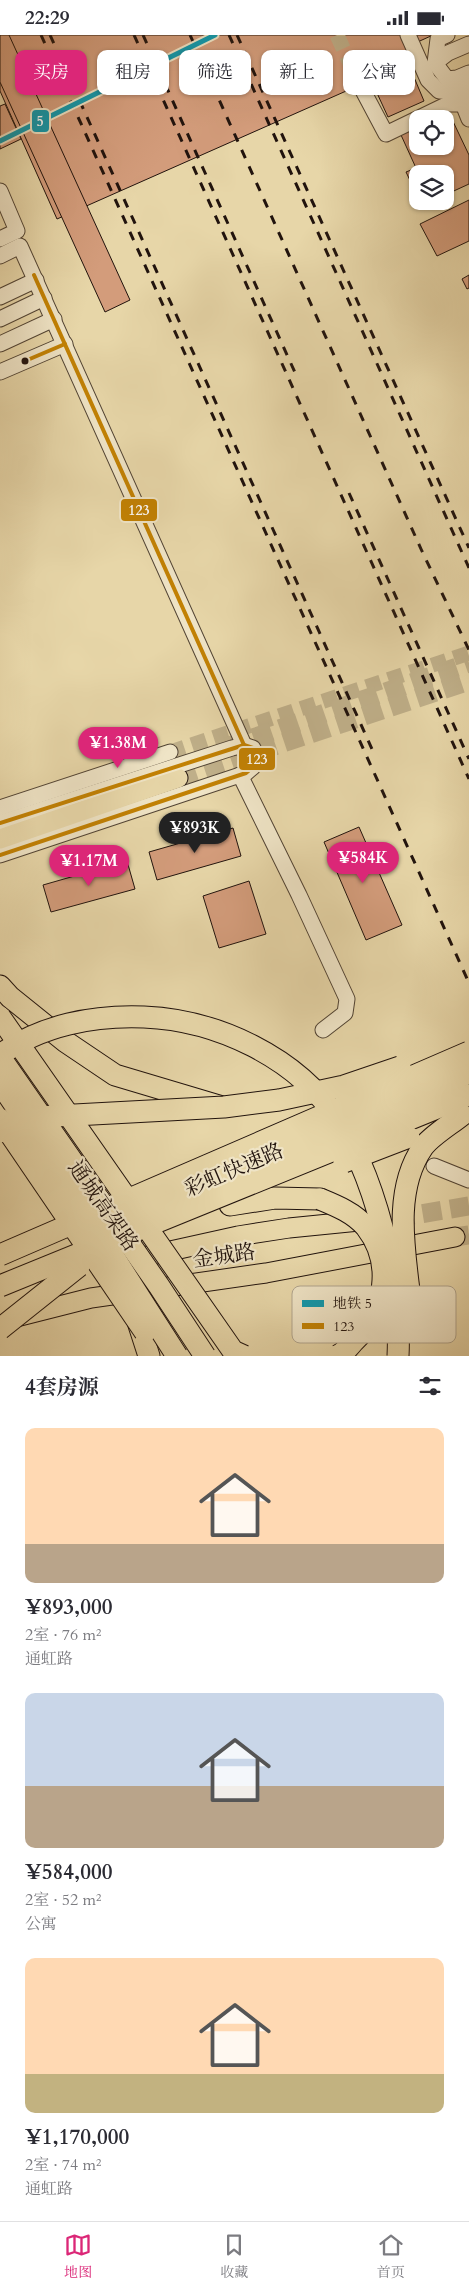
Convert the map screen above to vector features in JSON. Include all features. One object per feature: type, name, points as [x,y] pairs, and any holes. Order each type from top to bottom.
[{"type":"highway","points":[[0,985],[10,997],[66,1042],[115,1075],[224,1107]]},
{"type":"highway","points":[[0,1056],[10,1048],[58,1026],[91,1018],[128,1016],[158,1017],[221,1032],[266,1053],[289,1068],[308,1086],[337,1119],[353,1147],[370,1186],[382,1226],[394,1286]]},
{"type":"highway","points":[[0,1017],[234,1351],[244,1356]]},
{"type":"highway","points":[[0,1132],[37,1117],[224,1107],[279,1100],[344,1086],[392,1070],[469,1038]]},
{"type":"highway","points":[[0,1255],[469,1051]]},
{"type":"highway","name":"通城高架路","points":[[0,1056],[154,1278],[204,1356]]},
{"type":"highway","name":"彩虹快速路","points":[[0,1270],[469,1073]]},
{"type":"highway","name":"通城高架路","points":[[0,1083],[50,1157],[177,1356]]},
{"type":"highway","name":"彩虹快速路","points":[[0,1286],[469,1095]]},
{"type":"highway","points":[[0,1300],[79,1265],[466,1114]]},
{"type":"highway","points":[[409,1286],[403,1231],[407,1181],[424,1146],[466,1114]]},
{"type":"highway","points":[[0,1119],[161,1356]]},
{"type":"highway","points":[[230,1205],[275,1198],[320,1199],[345,1209],[365,1227],[379,1250],[384,1276],[383,1286]]},
{"type":"highway","points":[[0,1329],[79,1265]]},
{"type":"highway","points":[[138,1323],[149,1356]]},
{"type":"highway","points":[[337,1356],[352,1343]]},
{"type":"highway","points":[[398,1343],[398,1356]]},
{"type":"highway","points":[[411,1356],[412,1343]]},
{"type":"main road","points":[[0,839],[178,778]]},
{"type":"main road","name":"金城路","points":[[0,1286],[38,1281],[238,1236],[290,1228],[395,1218]]},
{"type":"main road","name":"金城路","points":[[0,1321],[91,1298],[266,1273],[455,1237]]},
{"type":"street","points":[[408,35],[428,80],[439,91],[459,92],[469,87]]},
{"type":"street","points":[[447,35],[438,39],[436,63],[446,79],[457,78],[469,73]]},
{"type":"street","points":[[436,63],[448,53],[469,44]]},
{"type":"street","points":[[365,95],[386,134],[448,104],[466,102],[469,119]]},
{"type":"street","points":[[0,191],[17,231],[0,239]]},
{"type":"street","points":[[0,256],[20,246],[244,745]]},
{"type":"street","points":[[0,297],[36,280]]},
{"type":"street","points":[[0,319],[44,298]]},
{"type":"street","points":[[0,345],[54,319]]},
{"type":"street","points":[[0,372],[65,344]]},
{"type":"street","points":[[0,823],[244,745],[253,748],[257,759],[253,767],[240,775],[0,855]]},
{"type":"street","points":[[0,808],[170,752]]},
{"type":"street","points":[[240,775],[299,895],[347,999],[345,1013],[323,1030]]},
{"type":"street","points":[[434,1167],[469,1180]]},
{"type":"building","points":[[0,35],[407,35],[414,50],[343,50],[343,92],[57,219],[0,91]]},
{"type":"building","points":[[0,35],[9,35],[16,50],[15,95],[36,95],[130,300],[105,312],[0,82]]},
{"type":"building","points":[[407,35],[433,35],[411,45]]},
{"type":"building","points":[[415,80],[424,101],[388,117],[378,95],[415,95]]},
{"type":"building","points":[[5,104],[21,139],[0,149],[0,106]]},
{"type":"building","points":[[454,124],[469,155],[469,184],[454,191],[454,165],[415,165],[410,155],[454,155]]},
{"type":"building","points":[[409,131],[409,153],[401,135]]},
{"type":"building","points":[[469,200],[469,241],[437,256],[420,224],[449,210],[454,210],[454,207]]},
{"type":"building","points":[[469,275],[469,288],[467,289],[462,279]]},
{"type":"building","points":[[359,827],[402,925],[366,940],[324,842]]},
{"type":"building","points":[[233,828],[241,856],[157,880],[149,852]]},
{"type":"building","points":[[127,861],[135,889],[51,912],[43,885]]},
{"type":"building","points":[[249,881],[266,934],[219,948],[203,896]]},
{"type":"tunnel","points":[[337,35],[344,50]]},
{"type":"tunnel","points":[[170,752],[469,653]]},
{"type":"tunnel","points":[[227,747],[469,663]]},
{"type":"tunnel","points":[[178,778],[469,681]]},
{"type":"tunnel","points":[[395,1218],[469,1206]]},
{"type":"tunnel","points":[[455,1237],[469,1235]]},
{"type":"railway","points":[[41,35],[469,983]]},
{"type":"railway","points":[[50,35],[372,749]]},
{"type":"railway","points":[[134,35],[469,779]]},
{"type":"railway","points":[[143,35],[297,377]]},
{"type":"railway","points":[[190,35],[421,549],[469,650]]},
{"type":"railway","points":[[229,35],[469,568]]},
{"type":"railway","points":[[237,35],[469,548]]},
{"type":"railway","points":[[349,493],[469,759]]},
{"type":"metro line","name":"5","points":[[0,141],[215,35]]},
{"type":"transit line","name":"123","points":[[34,275],[244,745]]},
{"type":"transit line","name":"123","points":[[25,361],[65,344]]},
{"type":"transit line","name":"123","points":[[0,823],[244,745],[253,748],[257,759],[253,767],[246,773],[0,855]]}]
